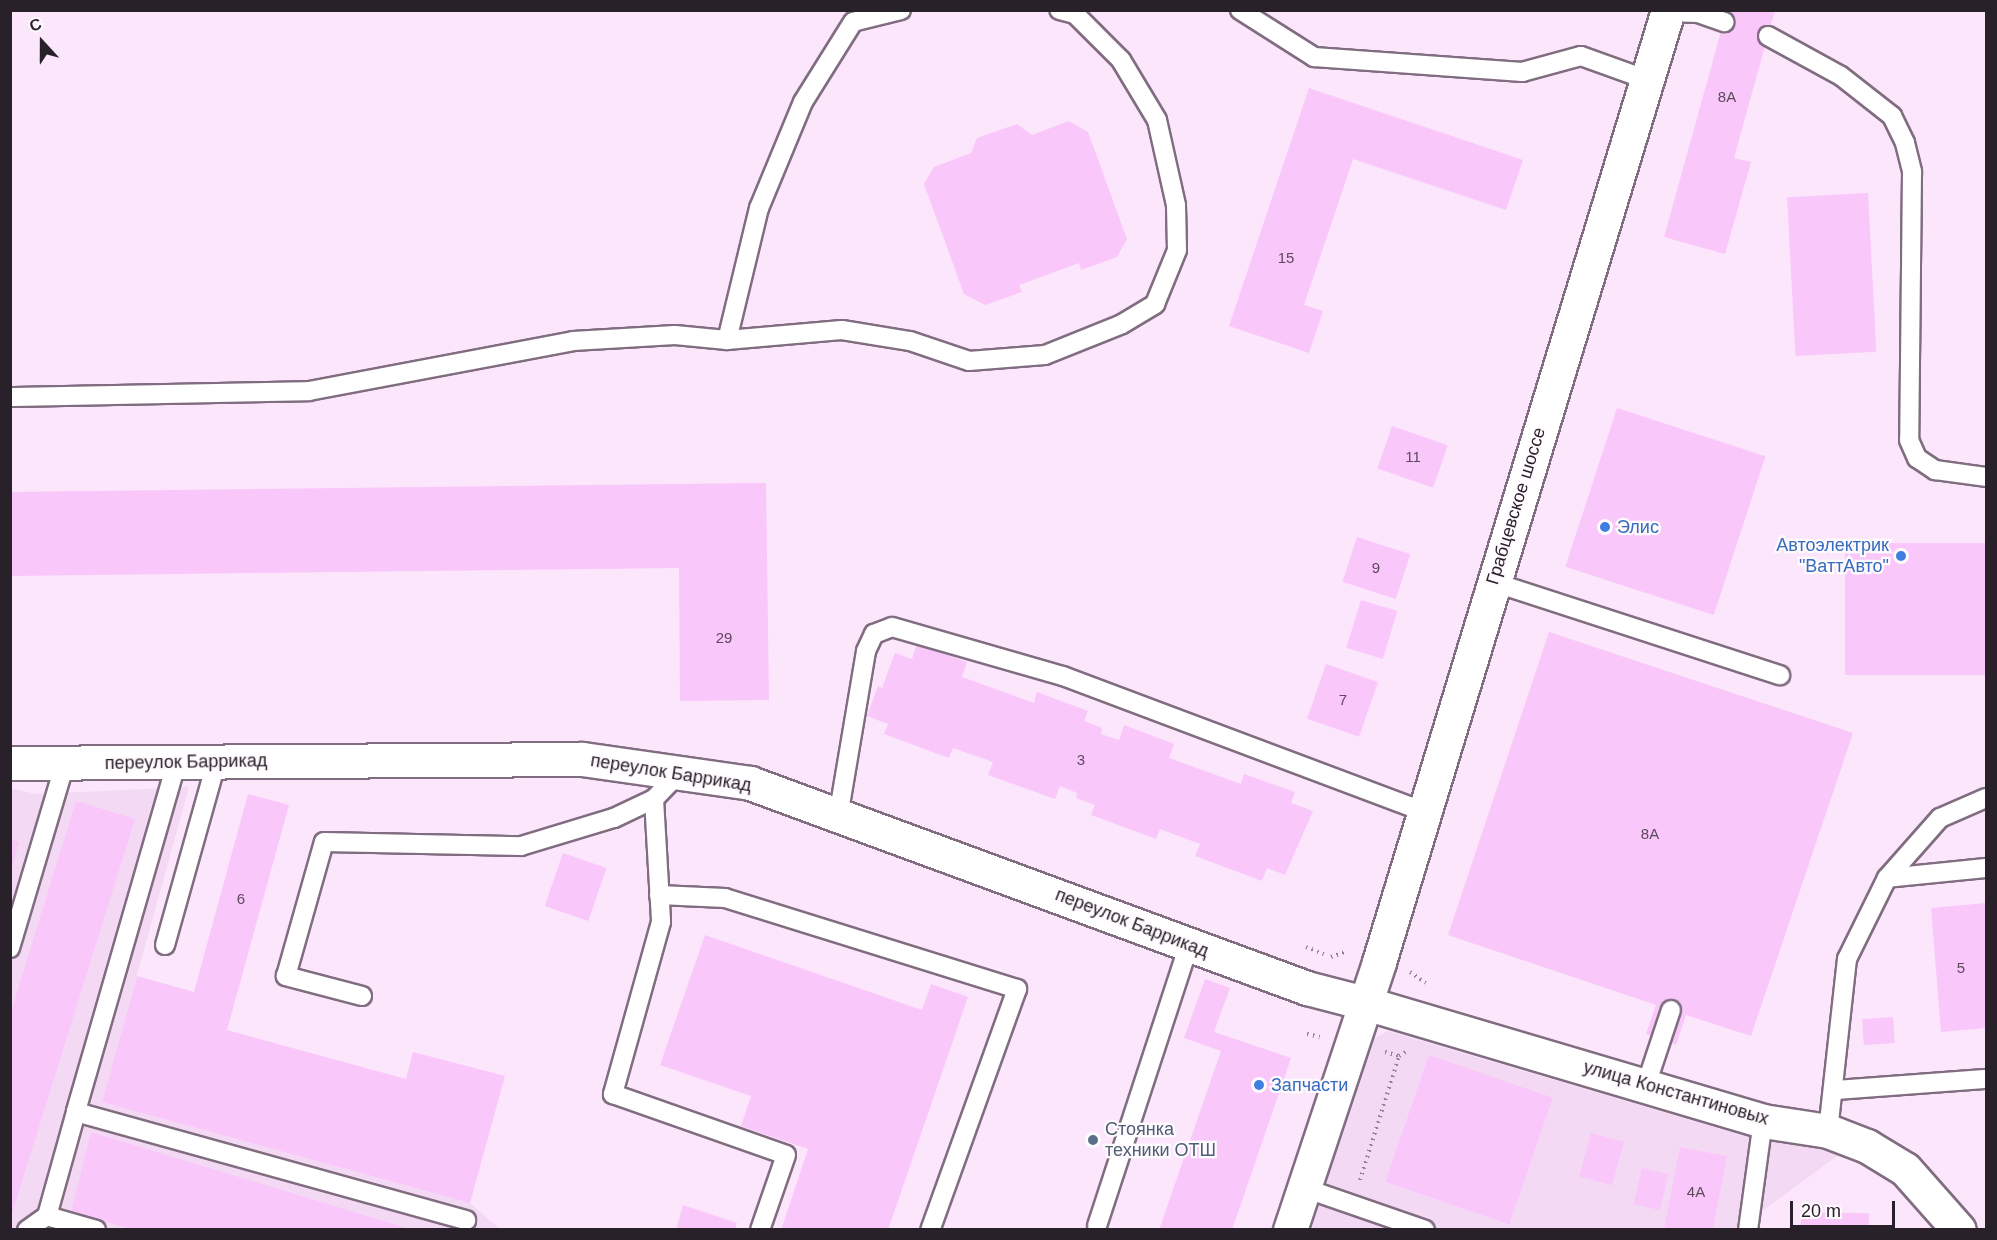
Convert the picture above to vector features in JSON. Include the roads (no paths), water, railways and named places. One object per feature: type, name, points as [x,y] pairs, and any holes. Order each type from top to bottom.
[{"type":"street","name":"Грабцевское шоссе","points":[[1290,1230],[1365,1003],[1667,11]]},
{"type":"street","name":"переулок Баррикад","points":[[10,763],[582,759],[750,783],[838,817],[981,865],[1307,988],[1365,1003]]},
{"type":"street","name":"улица Константиновых","points":[[1365,1003],[1763,1121],[1828,1131],[1867,1146],[1905,1169],[1959,1230]]},
{"type":"lane","points":[[727,340],[759,208],[803,102],[850,16],[901,10]]},
{"type":"lane","points":[[10,398],[309,391],[573,341],[675,335],[727,340],[842,330],[910,341],[969,361],[1045,355],[1122,324],[1155,304],[1177,250],[1176,205],[1157,120],[1121,60],[1075,15],[1059,10]]},
{"type":"lane","points":[[1240,10],[1314,57],[1522,72],[1581,56],[1645,79]]},
{"type":"lane","points":[[1667,11],[1698,13],[1724,22]]},
{"type":"lane","points":[[1768,36],[1841,76],[1892,116],[1901,134],[1912,172],[1909,440],[1917,458],[1935,470],[1986,477]]},
{"type":"lane","points":[[1493,582],[1780,675]]},
{"type":"lane","points":[[838,817],[866,651],[874,634],[892,627],[1063,676],[1424,812]]},
{"type":"lane","points":[[165,945],[217,760]]},
{"type":"lane","points":[[27,1230],[47,1216],[177,761]]},
{"type":"lane","points":[[10,948],[65,763]]},
{"type":"lane","points":[[362,996],[286,976],[324,842],[521,846],[614,818],[654,800],[679,773]]},
{"type":"lane","points":[[1828,1131],[1847,959],[1887,878],[1940,818],[1986,798]]},
{"type":"lane","points":[[654,800],[661,922],[613,1094],[786,1155],[760,1230]]},
{"type":"lane","points":[[1887,878],[1986,868]]},
{"type":"lane","points":[[659,895],[725,898],[1017,989],[930,1230]]},
{"type":"lane","points":[[1097,1226],[1189,945]]},
{"type":"lane","points":[[1646,1085],[1671,1010]]},
{"type":"lane","points":[[1834,1090],[1986,1079]]},
{"type":"lane","points":[[76,1112],[466,1220]]},
{"type":"lane","points":[[1748,1230],[1763,1121]]},
{"type":"lane","points":[[1304,1188],[1425,1230]]},
{"type":"lane","points":[[47,1216],[96,1230]]},
{"type":"place","name":"Элис","points":[[1605,527]]},
{"type":"place","name":"Автоэлектрик \"ВаттАвто\"","points":[[1901,556]]},
{"type":"place","name":"Запчасти","points":[[1259,1085]]},
{"type":"place","name":"Стоянка техники ОТШ","points":[[1093,1140]]}]
